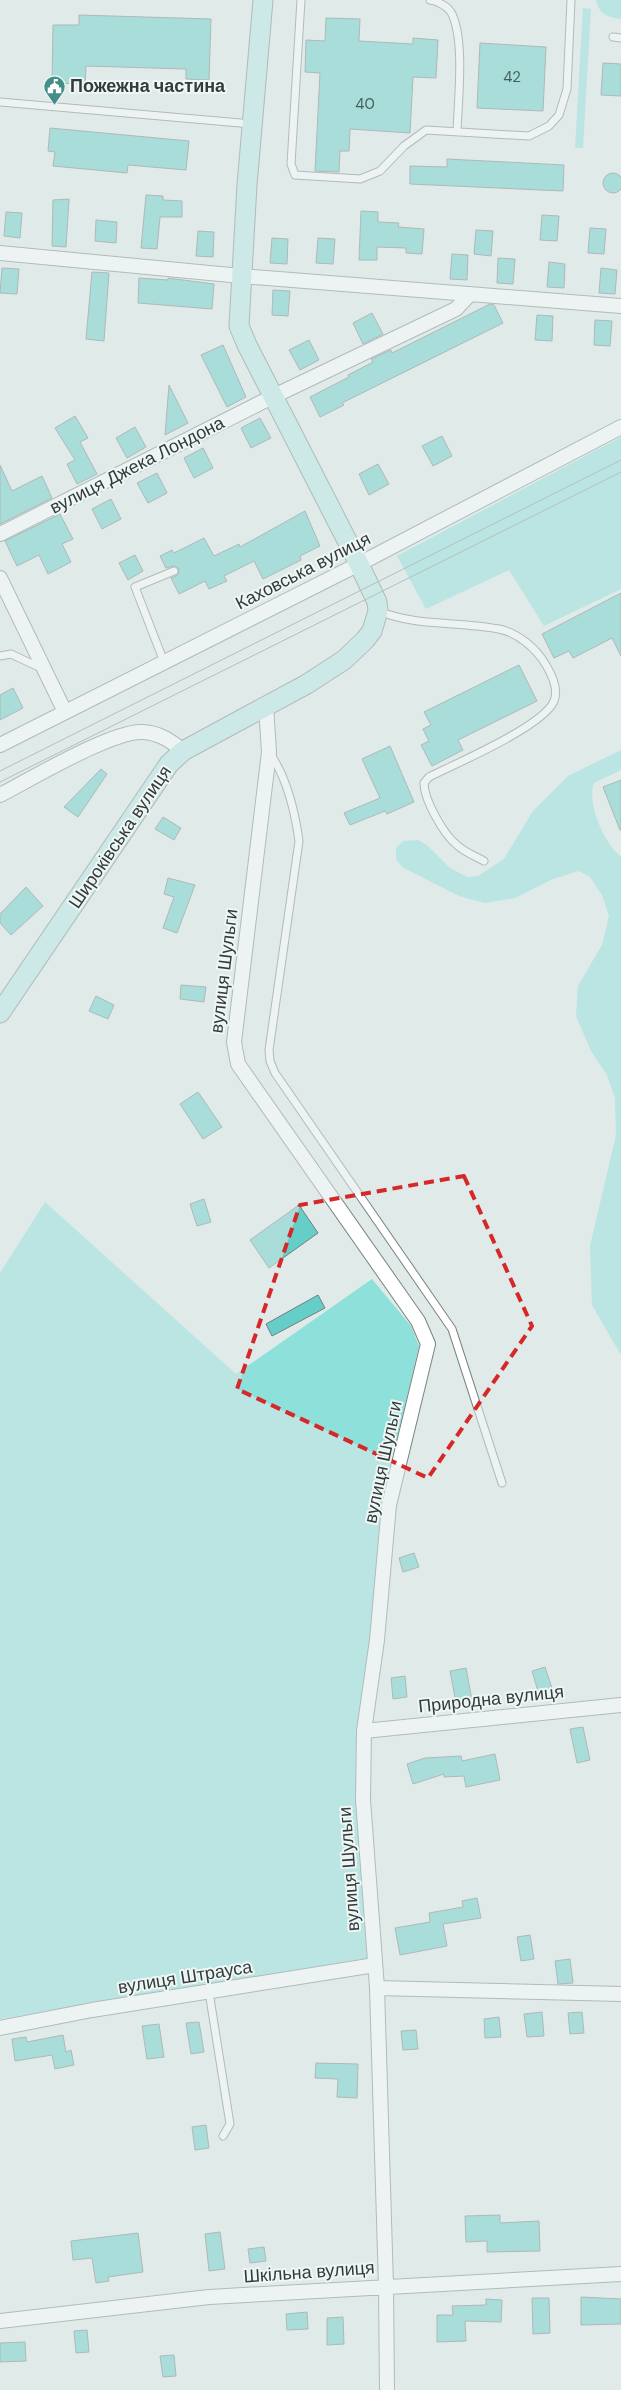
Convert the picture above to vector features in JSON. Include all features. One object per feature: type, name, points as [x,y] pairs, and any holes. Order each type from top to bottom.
[{"type":"main road","points":[[263,0],[252,124],[239,326],[359,564],[378,606]]},
{"type":"main road","name":"Широківська вулиця","points":[[0,1013],[169,764],[183,751],[307,684],[357,650],[372,631],[378,606]]},
{"type":"street","points":[[0,253],[241,276],[621,306]]},
{"type":"street","name":"вулиця Джека Лондона","points":[[0,534],[274,396],[456,309],[470,294]]},
{"type":"street","name":"Каховська вулиця","points":[[0,745],[359,564],[621,426]]},
{"type":"street","points":[[0,578],[65,712]]},
{"type":"street","name":"вулиця Шульги","points":[[266,706],[269,752],[234,1042],[238,1064],[418,1321],[428,1344],[389,1505],[377,1640],[364,1730],[363,1800],[376,1988],[386,2286],[387,2390]]},
{"type":"street","points":[[0,795],[115,736],[142,732],[150,733],[166,737],[183,751]]},
{"type":"street","name":"Природна вулиця","points":[[364,1730],[621,1705]]},
{"type":"street","name":"вулиця Штрауса","points":[[0,2028],[375,1965]]},
{"type":"street","points":[[376,1988],[621,1994]]},
{"type":"street","name":"Шкільна вулиця","points":[[0,2321],[209,2297],[621,2274]]},
{"type":"lane","points":[[301,0],[291,164],[295,175],[360,180],[380,171],[404,146],[426,130],[528,136],[549,126],[559,115],[567,89],[571,0]]},
{"type":"lane","points":[[430,0],[437,1],[451,12],[459,43],[457,132]]},
{"type":"lane","points":[[0,102],[252,124]]},
{"type":"lane","points":[[164,662],[135,587],[174,570]]},
{"type":"lane","points":[[378,606],[392,616],[413,620],[473,625],[510,632],[537,653],[551,674],[555,685],[554,701],[536,722],[429,777],[424,783],[430,804],[448,836],[457,846],[484,861]]},
{"type":"lane","points":[[0,656],[11,654],[46,670]]},
{"type":"lane","points":[[269,752],[282,776],[293,811],[299,842],[269,1050],[270,1062],[275,1074],[452,1329],[502,1483]]},
{"type":"lane","points":[[210,1992],[230,2124],[223,2136]]},
{"type":"highlighted area","points":[[464,1176],[532,1326],[428,1478],[237,1389],[300,1205]]},
{"type":"shaded area","points":[[596,0],[621,0],[621,19],[604,14],[599,9]]},
{"type":"shaded area","points":[[583,8],[591,9],[583,148],[575,148]]},
{"type":"shaded area","points":[[621,437],[621,589],[544,626],[509,570],[426,609],[397,556]]},
{"type":"shaded area","points":[[621,750],[621,770],[594,783],[592,791],[595,812],[603,834],[621,856],[621,1355],[592,1305],[590,1246],[616,1135],[615,1098],[607,1075],[591,1051],[576,1016],[578,986],[602,945],[609,916],[602,895],[590,877],[579,871],[553,879],[515,898],[485,903],[459,896],[402,867],[396,859],[396,848],[403,841],[418,840],[428,846],[450,868],[467,877],[478,876],[504,859],[533,811],[568,776]]},
{"type":"shaded area","points":[[45,1202],[236,1374],[372,1279],[411,1326],[419,1346],[381,1507],[357,1799],[368,1958],[0,2019],[0,1273]]},
{"type":"building","points":[[79,15],[211,19],[209,80],[186,79],[186,69],[86,66],[85,84],[52,83],[53,25],[79,25]]},
{"type":"building","points":[[326,18],[360,19],[359,41],[413,44],[413,38],[438,40],[436,78],[413,77],[410,133],[350,129],[349,151],[340,151],[339,172],[315,171],[320,73],[305,72],[306,40],[325,41]]},
{"type":"building","points":[[480,43],[546,47],[543,111],[477,108]]},
{"type":"building","points":[[603,63],[621,64],[621,96],[601,95]]},
{"type":"building","points":[[50,128],[189,141],[186,170],[128,165],[127,173],[53,166],[55,152],[48,151]]},
{"type":"building","points":[[447,159],[564,165],[563,191],[410,184],[410,166],[447,167]]},
{"type":"building","points":[[613,173],[620,176],[623,183],[620,190],[613,193],[606,190],[603,183],[606,176]]},
{"type":"building","points":[[146,195],[163,196],[163,200],[182,201],[182,217],[160,217],[157,249],[141,248]]},
{"type":"building","points":[[69,199],[66,247],[52,246],[53,200]]},
{"type":"building","points":[[361,211],[378,212],[378,222],[399,223],[398,227],[424,229],[422,254],[406,253],[406,248],[377,247],[377,260],[359,260]]},
{"type":"building","points":[[6,212],[22,213],[20,238],[4,236]]},
{"type":"building","points":[[542,215],[559,216],[557,241],[540,240]]},
{"type":"building","points":[[96,220],[117,222],[116,243],[95,241]]},
{"type":"building","points":[[590,228],[606,229],[604,254],[588,253]]},
{"type":"building","points":[[476,230],[493,231],[491,256],[474,254]]},
{"type":"building","points":[[198,231],[214,232],[213,257],[196,256]]},
{"type":"building","points":[[272,238],[288,239],[287,264],[270,263]]},
{"type":"building","points":[[318,238],[335,239],[333,264],[316,263]]},
{"type":"building","points":[[452,254],[468,255],[467,280],[450,279]]},
{"type":"building","points":[[498,258],[515,259],[513,284],[497,283]]},
{"type":"building","points":[[549,262],[565,264],[564,288],[547,287]]},
{"type":"building","points":[[2,268],[19,269],[17,294],[0,293]]},
{"type":"building","points":[[601,268],[617,270],[615,294],[599,293]]},
{"type":"building","points":[[92,272],[109,273],[104,341],[86,339]]},
{"type":"building","points":[[139,278],[168,280],[168,278],[214,284],[212,309],[138,303]]},
{"type":"building","points":[[273,290],[290,291],[288,316],[272,315]]},
{"type":"building","points":[[490,304],[494,305],[503,323],[342,403],[344,405],[320,417],[310,397],[349,377],[348,375],[373,362],[371,359],[391,350],[392,353]]},
{"type":"building","points":[[372,313],[383,334],[363,344],[353,323]]},
{"type":"building","points":[[537,315],[553,316],[552,341],[535,340]]},
{"type":"building","points":[[595,320],[612,321],[610,346],[594,345]]},
{"type":"building","points":[[309,340],[319,360],[300,370],[289,350]]},
{"type":"building","points":[[223,345],[246,397],[227,407],[201,355]]},
{"type":"building","points":[[169,385],[188,423],[165,435]]},
{"type":"building","points":[[75,416],[88,438],[80,442],[97,474],[77,484],[67,464],[75,460],[55,428]]},
{"type":"building","points":[[260,418],[271,438],[251,448],[241,428]]},
{"type":"building","points":[[135,427],[146,447],[127,458],[116,438]]},
{"type":"building","points":[[442,436],[452,456],[433,466],[422,446]]},
{"type":"building","points":[[203,448],[213,468],[194,478],[184,458]]},
{"type":"building","points":[[378,464],[389,484],[369,495],[359,474]]},
{"type":"building","points":[[0,465],[12,491],[42,476],[52,498],[0,524]]},
{"type":"building","points":[[157,473],[167,493],[148,503],[137,483]]},
{"type":"building","points":[[111,499],[121,519],[102,529],[92,509]]},
{"type":"building","points":[[305,511],[320,546],[300,556],[301,560],[263,579],[254,561],[224,576],[227,581],[209,589],[205,581],[179,594],[171,578],[178,575],[179,569],[174,566],[166,568],[160,556],[172,550],[174,553],[204,538],[214,556],[239,544],[240,547]]},
{"type":"building","points":[[60,514],[73,539],[62,544],[71,562],[48,574],[39,555],[17,566],[5,541]]},
{"type":"building","points":[[135,555],[143,571],[128,580],[119,563]]},
{"type":"building","points":[[621,593],[621,656],[612,638],[573,658],[569,651],[554,658],[542,634]]},
{"type":"building","points":[[519,665],[537,701],[458,740],[463,750],[432,766],[421,745],[429,741],[423,729],[431,725],[424,712]]},
{"type":"building","points":[[13,688],[23,708],[0,720],[0,695]]},
{"type":"building","points":[[390,746],[414,802],[387,814],[385,811],[350,825],[344,813],[380,798],[362,759]]},
{"type":"building","points":[[101,769],[107,774],[78,817],[64,807]]},
{"type":"building","points":[[621,780],[621,830],[620,830],[603,787]]},
{"type":"building","points":[[163,817],[181,828],[174,840],[155,829]]},
{"type":"building","points":[[168,878],[195,885],[177,933],[163,928],[174,897],[164,894]]},
{"type":"building","points":[[26,887],[43,906],[11,935],[0,923],[0,914]]},
{"type":"building","points":[[181,985],[206,987],[204,1002],[180,999]]},
{"type":"building","points":[[96,996],[114,1005],[108,1019],[89,1011]]},
{"type":"building","points":[[198,1092],[222,1127],[203,1139],[180,1104]]},
{"type":"building","points":[[204,1199],[211,1222],[197,1226],[190,1204]]},
{"type":"building","points":[[299,1205],[318,1233],[269,1268],[250,1240]]},
{"type":"building","points":[[318,1295],[325,1308],[272,1336],[266,1324]]},
{"type":"building","points":[[414,1553],[419,1567],[403,1572],[399,1558]]},
{"type":"building","points":[[545,1667],[554,1694],[540,1698],[532,1671]]},
{"type":"building","points":[[466,1668],[472,1700],[456,1703],[450,1671]]},
{"type":"building","points":[[405,1676],[407,1697],[393,1699],[391,1678]]},
{"type":"building","points":[[583,1727],[590,1760],[577,1763],[570,1729]]},
{"type":"building","points":[[495,1754],[500,1780],[466,1787],[464,1776],[444,1777],[444,1774],[413,1784],[407,1764],[425,1758],[461,1756],[462,1761]]},
{"type":"building","points":[[477,1898],[481,1918],[443,1924],[447,1946],[400,1955],[395,1928],[430,1922],[429,1913],[463,1907],[462,1901]]},
{"type":"building","points":[[530,1935],[534,1959],[521,1961],[517,1937]]},
{"type":"building","points":[[570,1959],[573,1983],[558,1984],[555,1961]]},
{"type":"building","points":[[542,2012],[544,2036],[527,2037],[524,2014]]},
{"type":"building","points":[[582,2012],[584,2033],[570,2034],[568,2013]]},
{"type":"building","points":[[499,2017],[501,2037],[485,2038],[484,2019]]},
{"type":"building","points":[[199,2022],[204,2052],[191,2054],[186,2023]]},
{"type":"building","points":[[159,2024],[164,2057],[147,2059],[142,2026]]},
{"type":"building","points":[[416,2030],[418,2049],[403,2050],[401,2031]]},
{"type":"building","points":[[63,2035],[66,2052],[71,2050],[74,2065],[55,2069],[52,2055],[15,2061],[12,2039],[26,2037],[27,2042]]},
{"type":"building","points":[[316,2063],[358,2064],[357,2098],[337,2097],[338,2079],[315,2078]]},
{"type":"building","points":[[206,2125],[209,2148],[195,2150],[192,2127]]},
{"type":"building","points":[[500,2215],[500,2223],[539,2221],[540,2251],[487,2252],[487,2241],[466,2242],[465,2216]]},
{"type":"building","points":[[220,2232],[225,2269],[209,2271],[205,2234]]},
{"type":"building","points":[[138,2233],[143,2272],[108,2277],[109,2281],[96,2283],[92,2258],[73,2260],[71,2241]]},
{"type":"building","points":[[264,2247],[266,2261],[250,2263],[248,2249]]},
{"type":"building","points":[[581,2297],[621,2299],[621,2324],[581,2325]]},
{"type":"building","points":[[532,2298],[549,2298],[550,2333],[533,2334]]},
{"type":"building","points":[[486,2299],[502,2300],[501,2322],[465,2321],[466,2341],[437,2342],[437,2315],[453,2315],[452,2306],[486,2305]]},
{"type":"building","points":[[307,2312],[308,2329],[287,2330],[286,2314]]},
{"type":"building","points":[[343,2317],[344,2344],[327,2345],[327,2318]]},
{"type":"building","points":[[87,2330],[89,2352],[76,2353],[74,2331]]},
{"type":"building","points":[[25,2342],[26,2361],[0,2362],[0,2343]]},
{"type":"building","points":[[174,2355],[176,2376],[163,2377],[160,2356]]},
{"type":"tram line","points":[[0,771],[621,460]]},
{"type":"tram line","points":[[0,782],[621,472]]},
{"type":"place","name":"Пожежна частина","points":[[54,105]]}]
